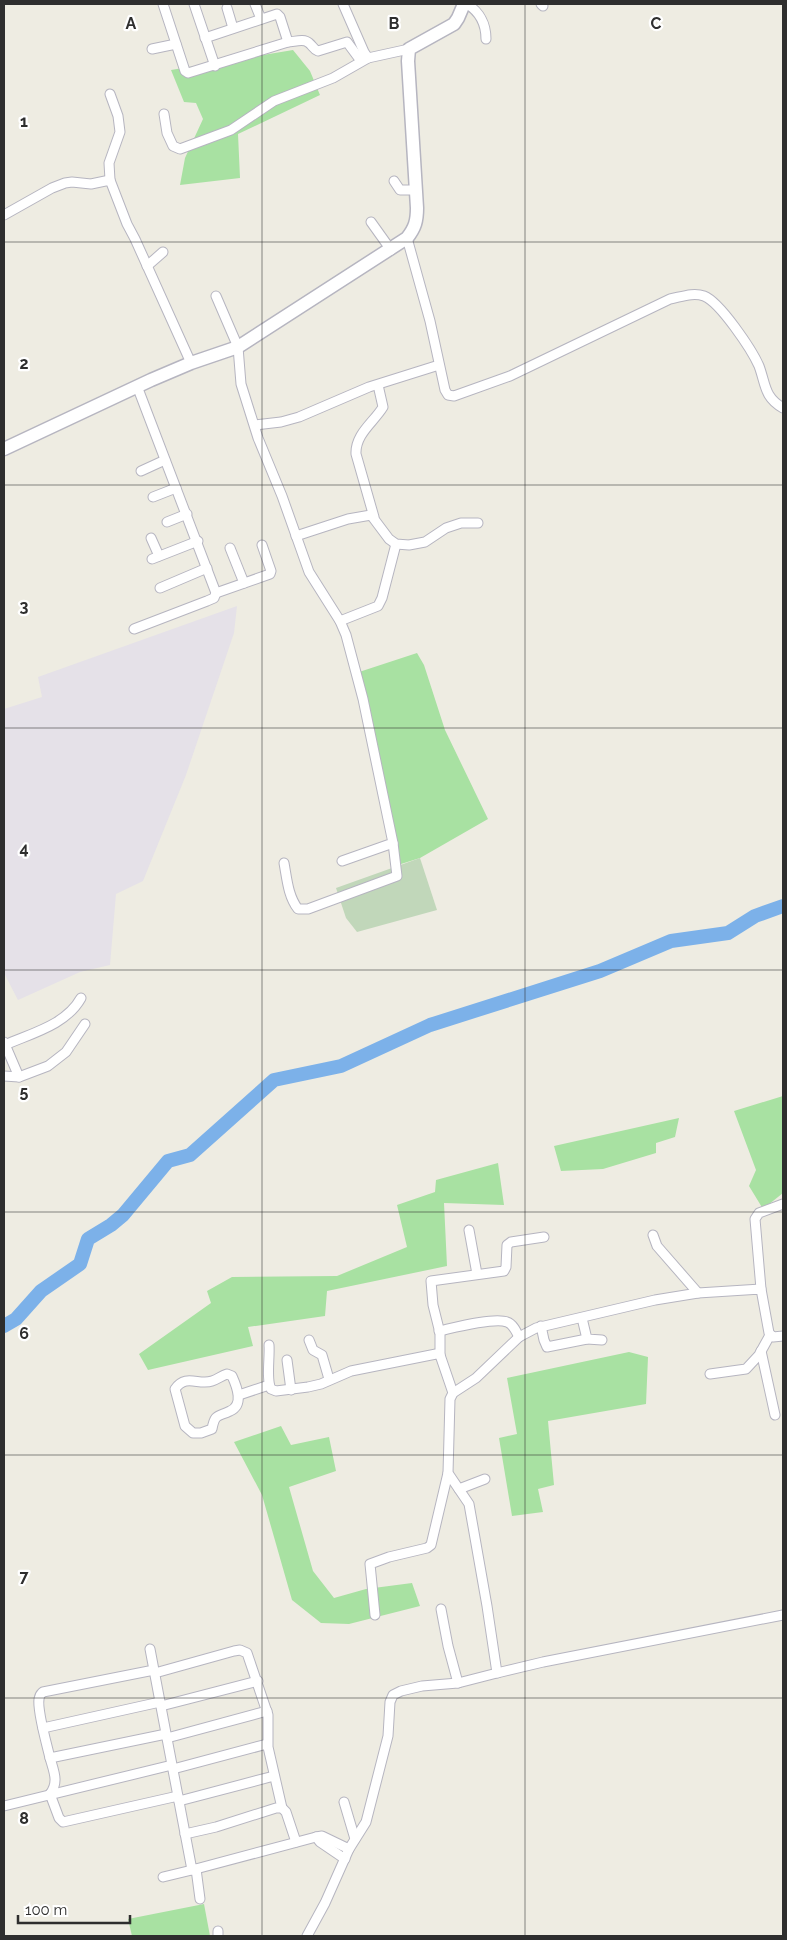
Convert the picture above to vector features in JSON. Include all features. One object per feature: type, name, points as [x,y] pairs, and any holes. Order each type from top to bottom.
[{"type":"street","points":[[163,4],[176,44],[187,72],[190,73],[288,42],[306,41],[314,50],[320,51],[347,42],[365,59]]},
{"type":"street","points":[[194,4],[215,66]]},
{"type":"street","points":[[256,4],[261,19]]},
{"type":"street","points":[[343,4],[364,52],[365,59]]},
{"type":"street","points":[[164,114],[167,133],[173,146],[180,149],[231,130],[274,101],[333,78],[365,59],[409,49],[454,24],[466,4],[474,8],[482,19],[486,30],[486,39]]},
{"type":"street","points":[[227,8],[233,28]]},
{"type":"street","points":[[205,38],[275,14],[279,16],[288,42]]},
{"type":"street","points":[[152,49],[176,44]]},
{"type":"street","points":[[4,449],[137,386],[191,363],[238,347],[407,238],[414,230],[417,222],[408,61],[409,49]]},
{"type":"street","points":[[110,94],[118,116],[120,132],[109,163],[110,180],[127,224],[148,266],[191,363]]},
{"type":"street","points":[[4,215],[52,188],[65,183],[91,184],[110,180]]},
{"type":"street","points":[[394,181],[400,190],[416,190]]},
{"type":"street","points":[[371,222],[391,250]]},
{"type":"street","points":[[407,238],[430,321],[445,390],[448,395],[454,396],[510,376],[670,300],[688,295],[698,295],[706,297],[727,317],[744,341],[758,366],[764,386],[771,400],[783,408]]},
{"type":"street","points":[[148,266],[163,252]]},
{"type":"street","points":[[216,296],[238,347],[241,384],[261,447],[271,466],[309,572],[340,621],[346,635],[363,699],[393,843],[397,876],[308,908],[298,909],[293,902],[289,889],[284,863]]},
{"type":"street","points":[[255,424],[281,422],[298,417],[369,387],[439,365]]},
{"type":"street","points":[[378,385],[383,407],[361,435],[356,448],[374,517],[384,535],[396,544],[409,545],[426,542],[451,526],[461,523],[478,523]]},
{"type":"street","points":[[134,629],[214,598],[216,593],[198,541],[137,386]]},
{"type":"street","points":[[141,471],[166,460]]},
{"type":"street","points":[[153,497],[176,488]]},
{"type":"street","points":[[167,522],[187,514]]},
{"type":"street","points":[[296,536],[348,519],[366,515],[374,517]]},
{"type":"street","points":[[151,538],[155,558],[198,541]]},
{"type":"street","points":[[340,621],[378,606],[382,598],[396,544]]},
{"type":"street","points":[[216,593],[270,573],[262,545]]},
{"type":"street","points":[[230,548],[244,583]]},
{"type":"street","points":[[160,588],[208,568]]},
{"type":"street","points":[[342,860],[393,843]]},
{"type":"street","points":[[19,1077],[7,1057],[4,1043],[65,1018],[75,1010],[81,998]]},
{"type":"street","points":[[4,1076],[19,1077],[48,1066],[66,1052],[85,1024]]},
{"type":"street","points":[[710,1374],[744,1371],[761,1351],[770,1335],[761,1289],[755,1219],[759,1214],[783,1204]]},
{"type":"street","points":[[469,1230],[477,1274]]},
{"type":"street","points":[[654,1235],[660,1250],[698,1293]]},
{"type":"street","points":[[453,1393],[440,1355],[439,1331],[433,1305],[431,1281],[504,1271],[506,1267],[506,1248],[511,1242],[544,1236]]},
{"type":"street","points":[[375,1614],[370,1564],[427,1548],[431,1545],[448,1473],[450,1398],[453,1393],[476,1378],[519,1337],[541,1326],[655,1300],[698,1293],[761,1289]]},
{"type":"street","points":[[582,1318],[587,1340]]},
{"type":"street","points":[[439,1331],[479,1322],[504,1321],[512,1325],[519,1337]]},
{"type":"street","points":[[541,1326],[547,1347],[587,1340],[602,1340]]},
{"type":"street","points":[[770,1335],[775,1337],[783,1336]]},
{"type":"street","points":[[309,1340],[313,1350],[322,1355],[329,1379]]},
{"type":"street","points":[[269,1345],[269,1385],[271,1389],[276,1391],[321,1384],[351,1371],[427,1355],[440,1355]]},
{"type":"street","points":[[761,1351],[775,1415]]},
{"type":"street","points":[[286,1360],[290,1390]]},
{"type":"street","points":[[227,1374],[232,1376],[239,1395],[237,1404],[231,1411],[220,1414],[214,1420],[212,1428],[201,1433],[193,1433],[185,1426],[175,1389],[179,1384],[187,1381],[213,1381],[227,1374]]},
{"type":"street","points":[[239,1395],[269,1385]]},
{"type":"street","points":[[448,1473],[469,1504],[497,1673]]},
{"type":"street","points":[[460,1489],[485,1479]]},
{"type":"street","points":[[442,1609],[448,1646],[458,1683]]},
{"type":"street","points":[[307,1936],[349,1849],[366,1822],[388,1736],[390,1702],[393,1695],[422,1686],[458,1683],[544,1662],[783,1615]]},
{"type":"street","points":[[150,1648],[185,1834],[200,1898]]},
{"type":"street","points":[[50,1794],[55,1788],[56,1780],[39,1704],[39,1697],[43,1692],[154,1671],[240,1650],[247,1653],[267,1711],[269,1730],[267,1744],[274,1776],[282,1808],[286,1812],[296,1842]]},
{"type":"street","points":[[43,1728],[161,1704],[258,1681]]},
{"type":"street","points":[[50,1758],[167,1736],[267,1711]]},
{"type":"street","points":[[4,1806],[267,1744]]},
{"type":"street","points":[[50,1794],[59,1818],[64,1822],[274,1776]]},
{"type":"street","points":[[344,1802],[356,1840]]},
{"type":"street","points":[[185,1834],[282,1808]]},
{"type":"street","points":[[163,1878],[322,1836],[349,1849]]},
{"type":"street","points":[[316,1837],[320,1842],[345,1859]]},
{"type":"shaded area","points":[[237,606],[234,633],[186,775],[143,881],[116,894],[110,965],[80,972],[18,1000],[4,973],[4,709],[42,697],[38,677]]},
{"type":"green space","points":[[293,50],[310,71],[320,95],[238,134],[240,178],[180,185],[185,158],[203,119],[196,103],[184,102],[171,70]]},
{"type":"green space","points":[[417,653],[424,665],[445,730],[488,819],[420,858],[401,864],[374,768],[353,674]]},
{"type":"green space","points":[[420,858],[437,910],[357,932],[346,918],[336,888]]},
{"type":"green space","points":[[783,1096],[783,1193],[763,1209],[749,1186],[756,1170],[734,1111]]},
{"type":"green space","points":[[679,1118],[675,1137],[656,1143],[656,1153],[603,1169],[561,1171],[554,1146]]},
{"type":"green space","points":[[498,1163],[504,1205],[444,1203],[447,1266],[327,1291],[325,1316],[248,1327],[253,1346],[148,1370],[139,1354],[211,1303],[207,1291],[232,1277],[337,1276],[407,1247],[397,1205],[435,1192],[436,1180]]},
{"type":"green space","points":[[629,1352],[648,1357],[646,1404],[548,1421],[554,1485],[538,1489],[543,1512],[512,1516],[499,1438],[517,1434],[507,1378]]},
{"type":"green space","points":[[281,1426],[291,1445],[329,1437],[336,1471],[289,1487],[313,1571],[334,1598],[366,1589],[412,1583],[420,1606],[349,1624],[321,1623],[292,1600],[262,1495],[234,1442]]},
{"type":"green space","points":[[204,1904],[210,1936],[132,1936],[128,1919]]},
{"type":"waterway","points":[[4,1326],[16,1319],[41,1291],[80,1264],[88,1239],[123,1215],[168,1161],[190,1155],[274,1080],[341,1066],[430,1025],[600,971],[671,941],[728,933],[755,916],[783,906]]}]
